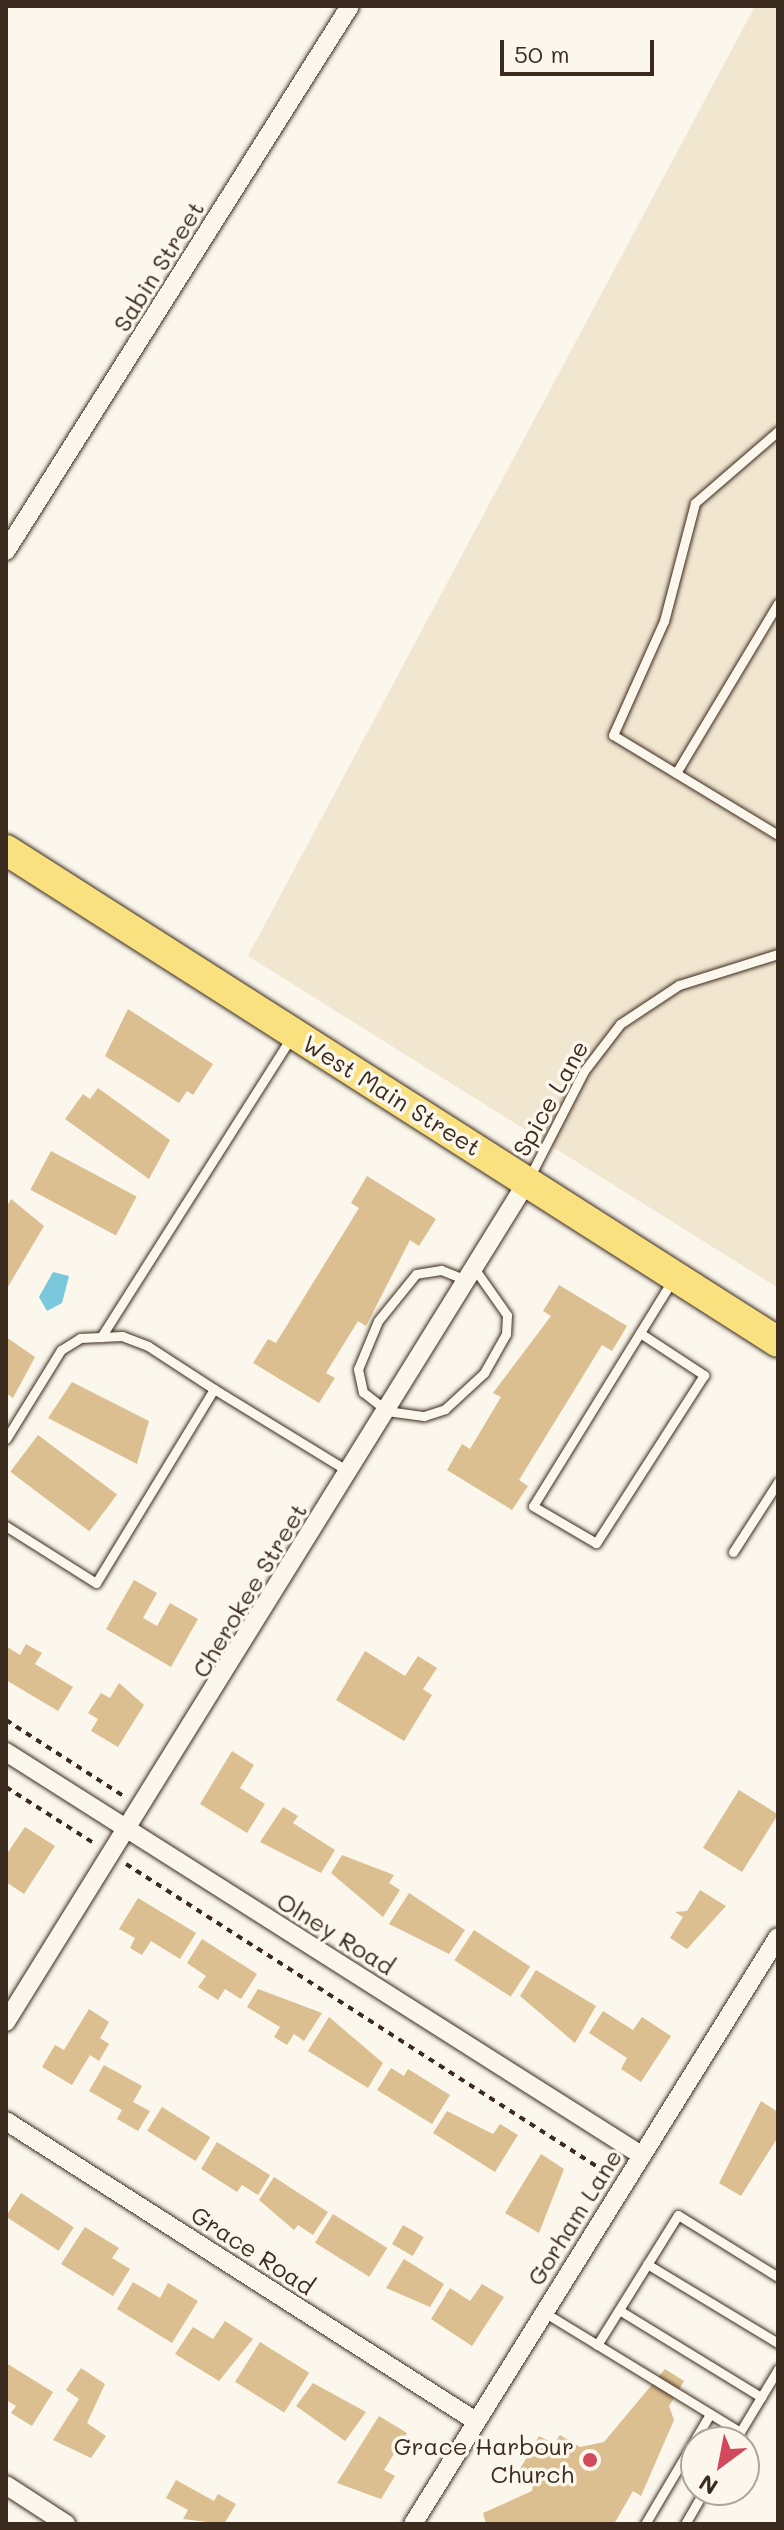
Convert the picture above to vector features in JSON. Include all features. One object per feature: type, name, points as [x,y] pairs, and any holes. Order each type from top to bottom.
[{"type":"main road","name":"West Main Street","points":[[6,850],[778,1342]]},
{"type":"street","name":"Sabin Street","points":[[6,551],[350,6]]},
{"type":"street","name":"Cherokee Street","points":[[6,2022],[131,1831],[528,1180]]},
{"type":"street","name":"Olney Road","points":[[6,1752],[641,2155]]},
{"type":"street","name":"Gorham Lane","points":[[413,2524],[474,2420],[778,1937]]},
{"type":"street","name":"Grace Road","points":[[6,2121],[474,2420]]},
{"type":"street","points":[[6,2485],[66,2524]]},
{"type":"lane","points":[[778,431],[695,503],[664,621],[613,735],[778,835]]},
{"type":"lane","points":[[676,773],[778,603]]},
{"type":"lane","name":"Spice Lane","points":[[528,1180],[584,1071],[620,1024],[679,985],[778,954]]},
{"type":"lane","points":[[101,1337],[294,1033]]},
{"type":"lane","points":[[441,1270],[470,1274],[507,1315],[506,1334],[484,1373],[445,1409],[424,1416],[387,1411],[363,1392],[358,1369],[378,1321],[416,1274],[441,1270]]},
{"type":"lane","points":[[640,1333],[704,1375],[596,1543],[533,1506],[675,1276]]},
{"type":"lane","points":[[6,1439],[61,1350],[80,1338],[101,1337],[148,1346],[349,1472]]},
{"type":"lane","points":[[6,1526],[96,1583],[214,1389]]},
{"type":"lane","points":[[733,1552],[778,1482]]},
{"type":"lane","points":[[597,2345],[678,2215],[778,2277]]},
{"type":"lane","points":[[647,2264],[778,2343]]},
{"type":"lane","points":[[619,2310],[761,2397]]},
{"type":"lane","points":[[542,2311],[730,2426]]},
{"type":"lane","points":[[744,2426],[778,2369]]},
{"type":"lane","points":[[645,2524],[710,2414]]},
{"type":"lane","points":[[685,2524],[696,2506]]},
{"type":"path","points":[[6,1720],[144,1809]]},
{"type":"path","points":[[6,1787],[623,2183]]},
{"type":"shaded area","points":[[755,6],[778,6],[778,1288],[248,956]]},
{"type":"water","points":[[53,1272],[69,1276],[62,1303],[47,1311],[39,1297]]},
{"type":"building","points":[[128,1009],[213,1064],[193,1095],[187,1091],[179,1103],[105,1056]]},
{"type":"building","points":[[98,1088],[170,1140],[149,1179],[65,1119],[83,1094],[90,1099]]},
{"type":"building","points":[[51,1151],[137,1197],[116,1235],[30,1190]]},
{"type":"building","points":[[367,1176],[436,1219],[419,1246],[410,1240],[366,1326],[358,1321],[326,1373],[335,1378],[319,1403],[253,1363],[268,1339],[276,1343],[359,1208],[351,1203]]},
{"type":"building","points":[[11,1199],[44,1226],[6,1290],[6,1208]]},
{"type":"building","points":[[559,1285],[627,1326],[612,1351],[602,1345],[519,1480],[528,1486],[512,1510],[447,1470],[462,1444],[470,1449],[501,1397],[493,1393],[551,1316],[543,1311]]},
{"type":"building","points":[[6,1337],[35,1357],[13,1398],[6,1393]]},
{"type":"building","points":[[72,1382],[149,1421],[137,1464],[48,1418]]},
{"type":"building","points":[[38,1435],[117,1495],[89,1531],[10,1472]]},
{"type":"building","points":[[134,1580],[157,1593],[143,1618],[157,1626],[170,1603],[198,1619],[171,1667],[106,1629]]},
{"type":"building","points":[[26,1644],[42,1653],[35,1664],[73,1687],[58,1711],[6,1680],[6,1646],[20,1655]]},
{"type":"building","points":[[365,1651],[405,1676],[418,1656],[437,1668],[423,1689],[432,1695],[404,1741],[336,1700]]},
{"type":"building","points":[[119,1683],[144,1705],[118,1747],[91,1731],[98,1719],[88,1713],[101,1693],[110,1698]]},
{"type":"building","points":[[232,1751],[254,1765],[240,1788],[265,1804],[247,1833],[200,1804]]},
{"type":"building","points":[[739,1790],[778,1814],[742,1872],[703,1848]]},
{"type":"building","points":[[283,1807],[298,1816],[293,1823],[335,1850],[321,1873],[260,1842]]},
{"type":"building","points":[[25,1827],[55,1846],[24,1894],[6,1882],[6,1855]]},
{"type":"building","points":[[342,1855],[394,1875],[389,1883],[400,1890],[383,1917],[331,1873]]},
{"type":"building","points":[[700,1890],[726,1906],[687,1949],[670,1938],[683,1917],[675,1912],[687,1911]]},
{"type":"building","points":[[409,1893],[465,1930],[449,1954],[389,1924]]},
{"type":"building","points":[[138,1898],[196,1933],[180,1959],[151,1941],[142,1955],[130,1948],[135,1938],[119,1929]]},
{"type":"building","points":[[474,1930],[530,1966],[511,1997],[454,1960]]},
{"type":"building","points":[[202,1939],[257,1974],[241,1999],[225,1989],[218,2000],[198,1987],[206,1976],[187,1963]]},
{"type":"building","points":[[536,1970],[596,2006],[575,2043],[520,1996]]},
{"type":"building","points":[[258,1989],[322,2013],[304,2041],[294,2034],[287,2045],[274,2037],[280,2027],[247,2007]]},
{"type":"building","points":[[89,2009],[109,2022],[100,2038],[109,2044],[99,2061],[90,2055],[72,2085],[42,2067],[55,2045],[64,2050]]},
{"type":"building","points":[[603,2011],[633,2030],[642,2017],[671,2036],[641,2082],[621,2069],[627,2058],[589,2033]]},
{"type":"building","points":[[329,2017],[383,2063],[368,2088],[308,2051]]},
{"type":"building","points":[[104,2065],[142,2086],[133,2102],[150,2111],[138,2131],[117,2119],[122,2110],[89,2091]]},
{"type":"building","points":[[391,2068],[404,2076],[408,2069],[450,2095],[432,2124],[377,2090]]},
{"type":"building","points":[[761,2101],[778,2112],[778,2137],[741,2196],[719,2183]]},
{"type":"building","points":[[162,2107],[210,2137],[196,2161],[147,2131]]},
{"type":"building","points":[[447,2111],[493,2134],[500,2124],[518,2135],[495,2172],[433,2133]]},
{"type":"building","points":[[217,2142],[270,2175],[258,2195],[242,2185],[237,2192],[201,2169]]},
{"type":"building","points":[[541,2154],[564,2169],[539,2233],[505,2213]]},
{"type":"building","points":[[274,2177],[328,2212],[313,2235],[298,2225],[294,2230],[259,2200]]},
{"type":"building","points":[[21,2193],[74,2227],[59,2251],[6,2217]]},
{"type":"building","points":[[333,2214],[387,2248],[369,2277],[315,2243]]},
{"type":"building","points":[[403,2225],[424,2237],[413,2256],[392,2244]]},
{"type":"building","points":[[85,2227],[119,2248],[112,2258],[130,2269],[113,2296],[61,2264]]},
{"type":"building","points":[[404,2259],[444,2284],[430,2307],[386,2288]]},
{"type":"building","points":[[133,2282],[160,2298],[168,2283],[198,2301],[172,2343],[117,2309]]},
{"type":"building","points":[[482,2284],[504,2297],[472,2346],[431,2319],[450,2288],[470,2301]]},
{"type":"building","points":[[225,2321],[253,2339],[219,2381],[175,2354],[193,2327],[213,2339]]},
{"type":"building","points":[[260,2342],[309,2373],[284,2413],[235,2382]]},
{"type":"building","points":[[6,2363],[53,2392],[32,2426],[11,2413],[16,2406],[6,2400]]},
{"type":"building","points":[[81,2368],[105,2384],[87,2423],[106,2436],[91,2458],[53,2440],[79,2399],[66,2390]]},
{"type":"building","name":"Grace Harbour Church","points":[[665,2369],[684,2381],[669,2406],[674,2420],[641,2496],[633,2491],[614,2524],[486,2524],[483,2513],[532,2491],[534,2478],[520,2469],[539,2436],[554,2444],[560,2435],[580,2447],[604,2442]]},
{"type":"building","points":[[313,2383],[366,2412],[345,2441],[296,2406]]},
{"type":"building","points":[[379,2416],[407,2433],[384,2470],[395,2476],[381,2499],[337,2483]]},
{"type":"building","points":[[176,2480],[214,2501],[218,2494],[236,2504],[224,2524],[183,2519],[188,2510],[166,2498]]},
{"type":"place","name":"Grace Harbour Church","points":[[590,2460]]}]
